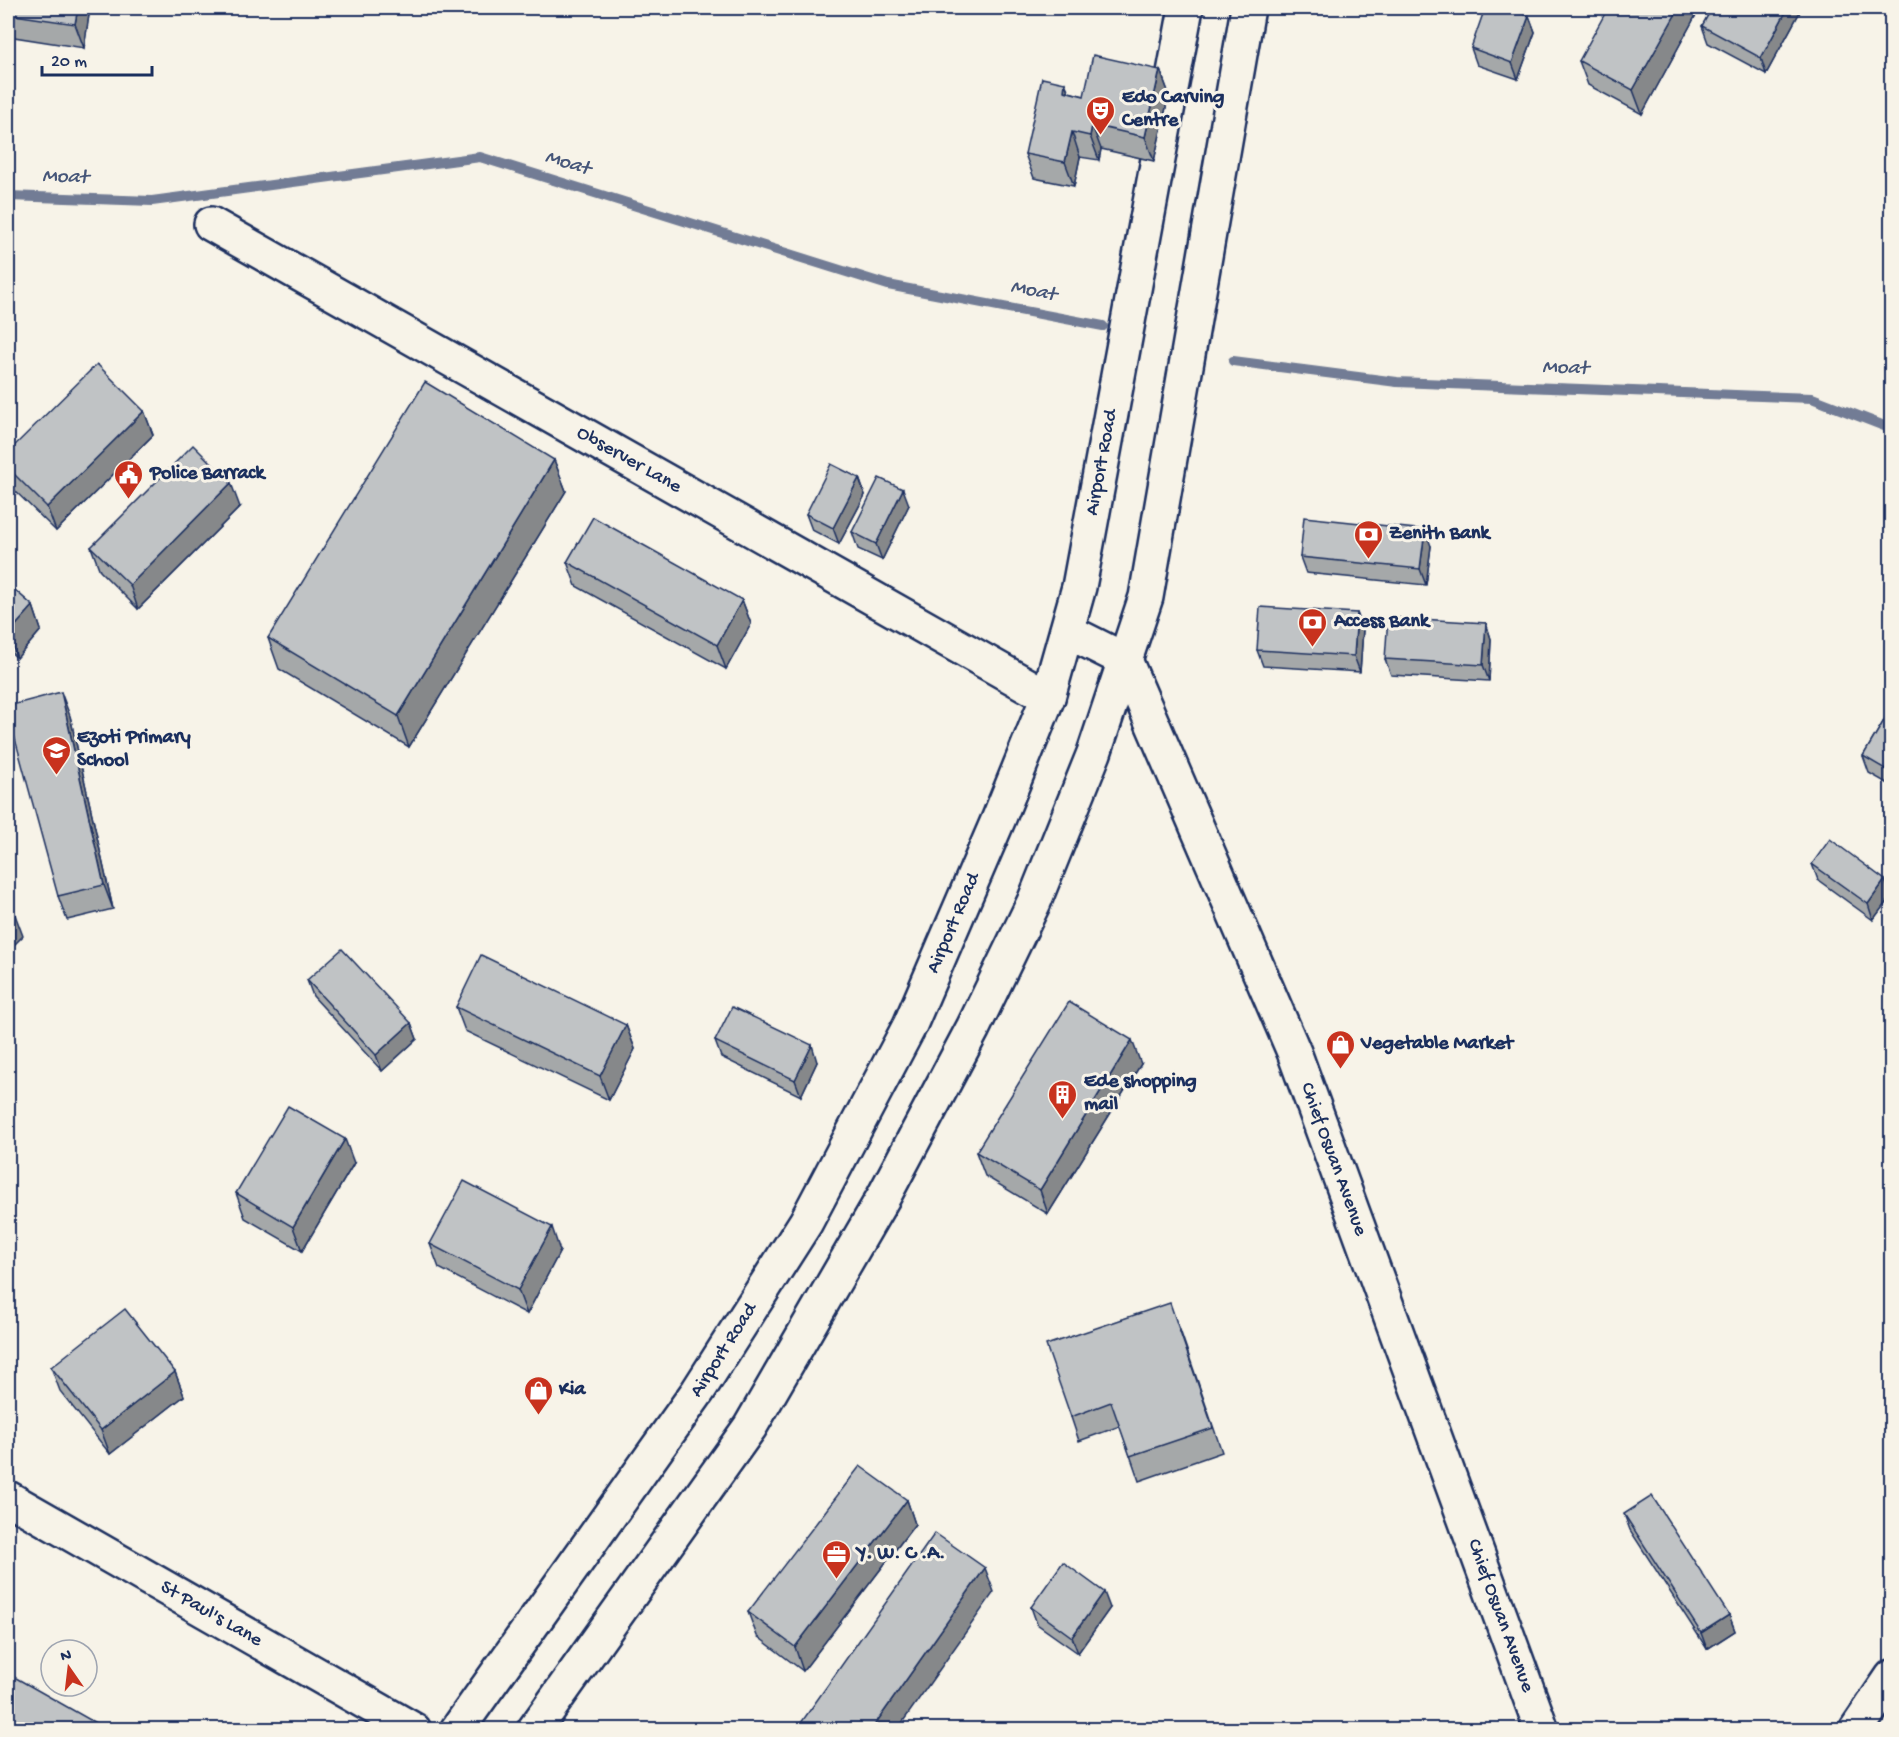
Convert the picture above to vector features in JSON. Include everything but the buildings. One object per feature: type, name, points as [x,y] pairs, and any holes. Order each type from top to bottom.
[{"type":"main road","name":"Airport Road","points":[[457,1730],[698,1391],[806,1222],[910,1025],[1048,697],[1079,587],[1186,8]]},
{"type":"main road","points":[[534,1730],[750,1426],[884,1196],[973,1028],[1034,902],[1094,753],[1146,597],[1248,8]]},
{"type":"main road","name":"Observer Lane","points":[[211,224],[1048,697]]},
{"type":"main road","points":[[1067,631],[1125,660]]},
{"type":"main road","name":"Chief Osuan Avenue","points":[[1125,660],[1294,1052],[1542,1730]]},
{"type":"main road","name":"St Paul's Lane","points":[[8,1498],[414,1730]]},
{"type":"main road","points":[[1856,1730],[1892,1677]]},
{"type":"waterway","name":"Moat","points":[[8,196],[152,201],[480,157],[888,285],[1103,326]]},
{"type":"waterway","name":"Moat","points":[[1233,361],[1397,382],[1812,398],[1892,429]]},
{"type":"place","name":"Edo Carving Centre","points":[[1101,136]]},
{"type":"place","name":"Police Barrack","points":[[129,500]]},
{"type":"place","name":"Zenith Bank","points":[[1368,560]]},
{"type":"place","name":"Access Bank","points":[[1313,648]]},
{"type":"place","name":"Ezoti Primary School","points":[[56,776]]},
{"type":"place","name":"Vegetable Market","points":[[1340,1070]]},
{"type":"place","name":"Ede shopping mail","points":[[1063,1120]]},
{"type":"place","name":"Kia","points":[[538,1416]]},
{"type":"place","name":"Y. W. C .A.","points":[[836,1580]]}]
